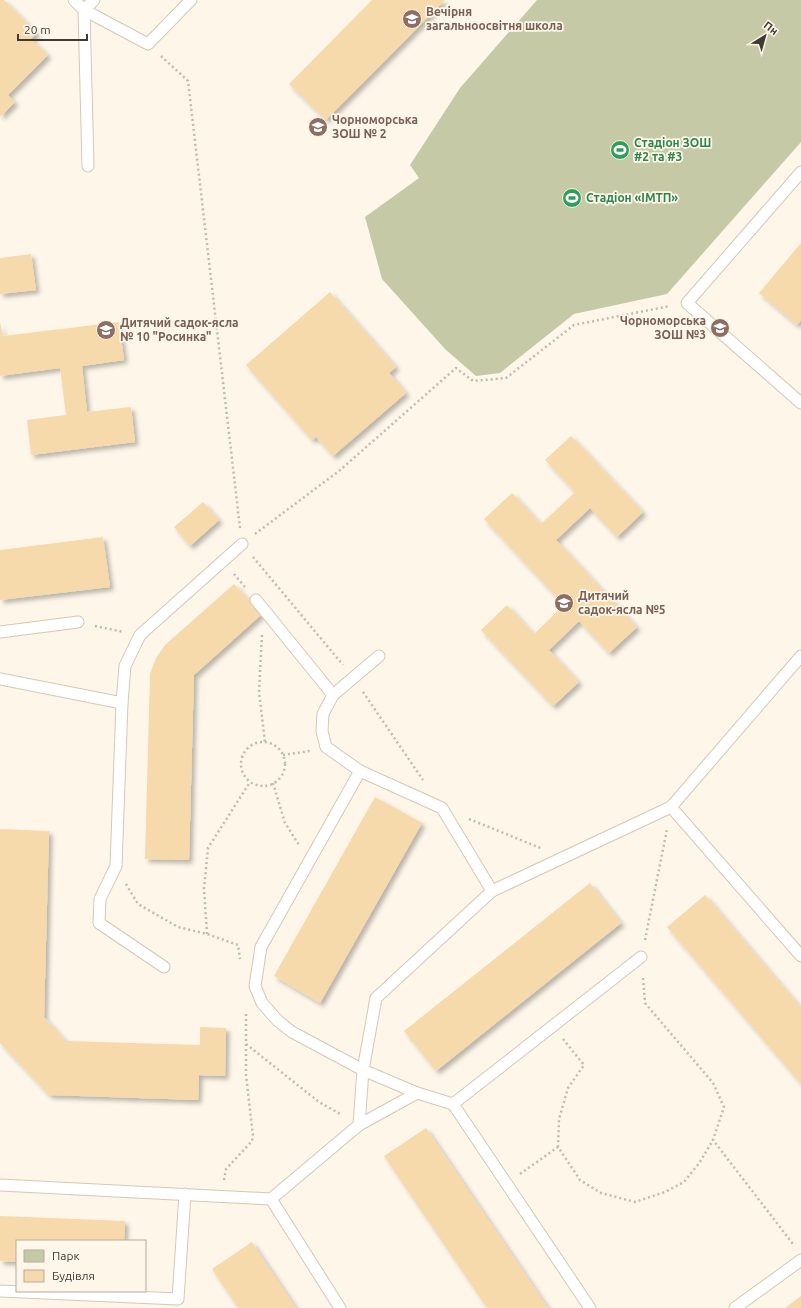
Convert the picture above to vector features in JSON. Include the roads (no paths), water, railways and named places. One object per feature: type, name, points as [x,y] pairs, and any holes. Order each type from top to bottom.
[{"type":"lane","points":[[74,0],[84,10],[148,44],[191,0]]},
{"type":"lane","points":[[88,166],[84,10],[94,0]]},
{"type":"lane","points":[[801,172],[687,303],[801,404]]},
{"type":"lane","points":[[164,967],[99,923],[100,899],[116,866],[122,703],[125,666],[140,635],[242,544]]},
{"type":"lane","points":[[256,600],[333,695]]},
{"type":"lane","points":[[0,632],[78,622]]},
{"type":"lane","points":[[379,656],[333,695],[323,714],[322,731],[326,747],[360,771],[442,808],[492,891]]},
{"type":"lane","points":[[359,1125],[363,1070],[376,998],[492,891],[671,807],[801,656]]},
{"type":"lane","points":[[0,678],[122,703]]},
{"type":"lane","points":[[360,771],[261,947],[255,986],[262,1003],[278,1021],[292,1032],[363,1070],[417,1093],[453,1104],[590,1308]]},
{"type":"lane","points":[[671,807],[801,956]]},
{"type":"lane","points":[[453,1104],[641,957]]},
{"type":"lane","points":[[0,1186],[271,1199],[359,1125],[417,1093]]},
{"type":"lane","points":[[25,1292],[178,1298],[185,1194]]},
{"type":"lane","points":[[271,1199],[340,1308]]},
{"type":"lane","points":[[735,1308],[801,1260]]},
{"type":"lane","points":[[0,1291],[16,1292]]},
{"type":"place","name":"Вечірня загальноосвітня школа","points":[[412,19]]},
{"type":"place","name":"Чорноморська ЗОШ № 2","points":[[318,127]]},
{"type":"place","name":"Стадіон ЗОШ #2 та #3","points":[[620,150]]},
{"type":"place","name":"Стадіон «ІМТП»","points":[[572,198]]},
{"type":"place","name":"Чорноморська ЗОШ №3","points":[[720,328]]},
{"type":"place","name":"Дитячий садок-ясла № 10 \"Росинка\"","points":[[106,330]]},
{"type":"place","name":"Дитячий садок-ясла №5","points":[[564,603]]}]
